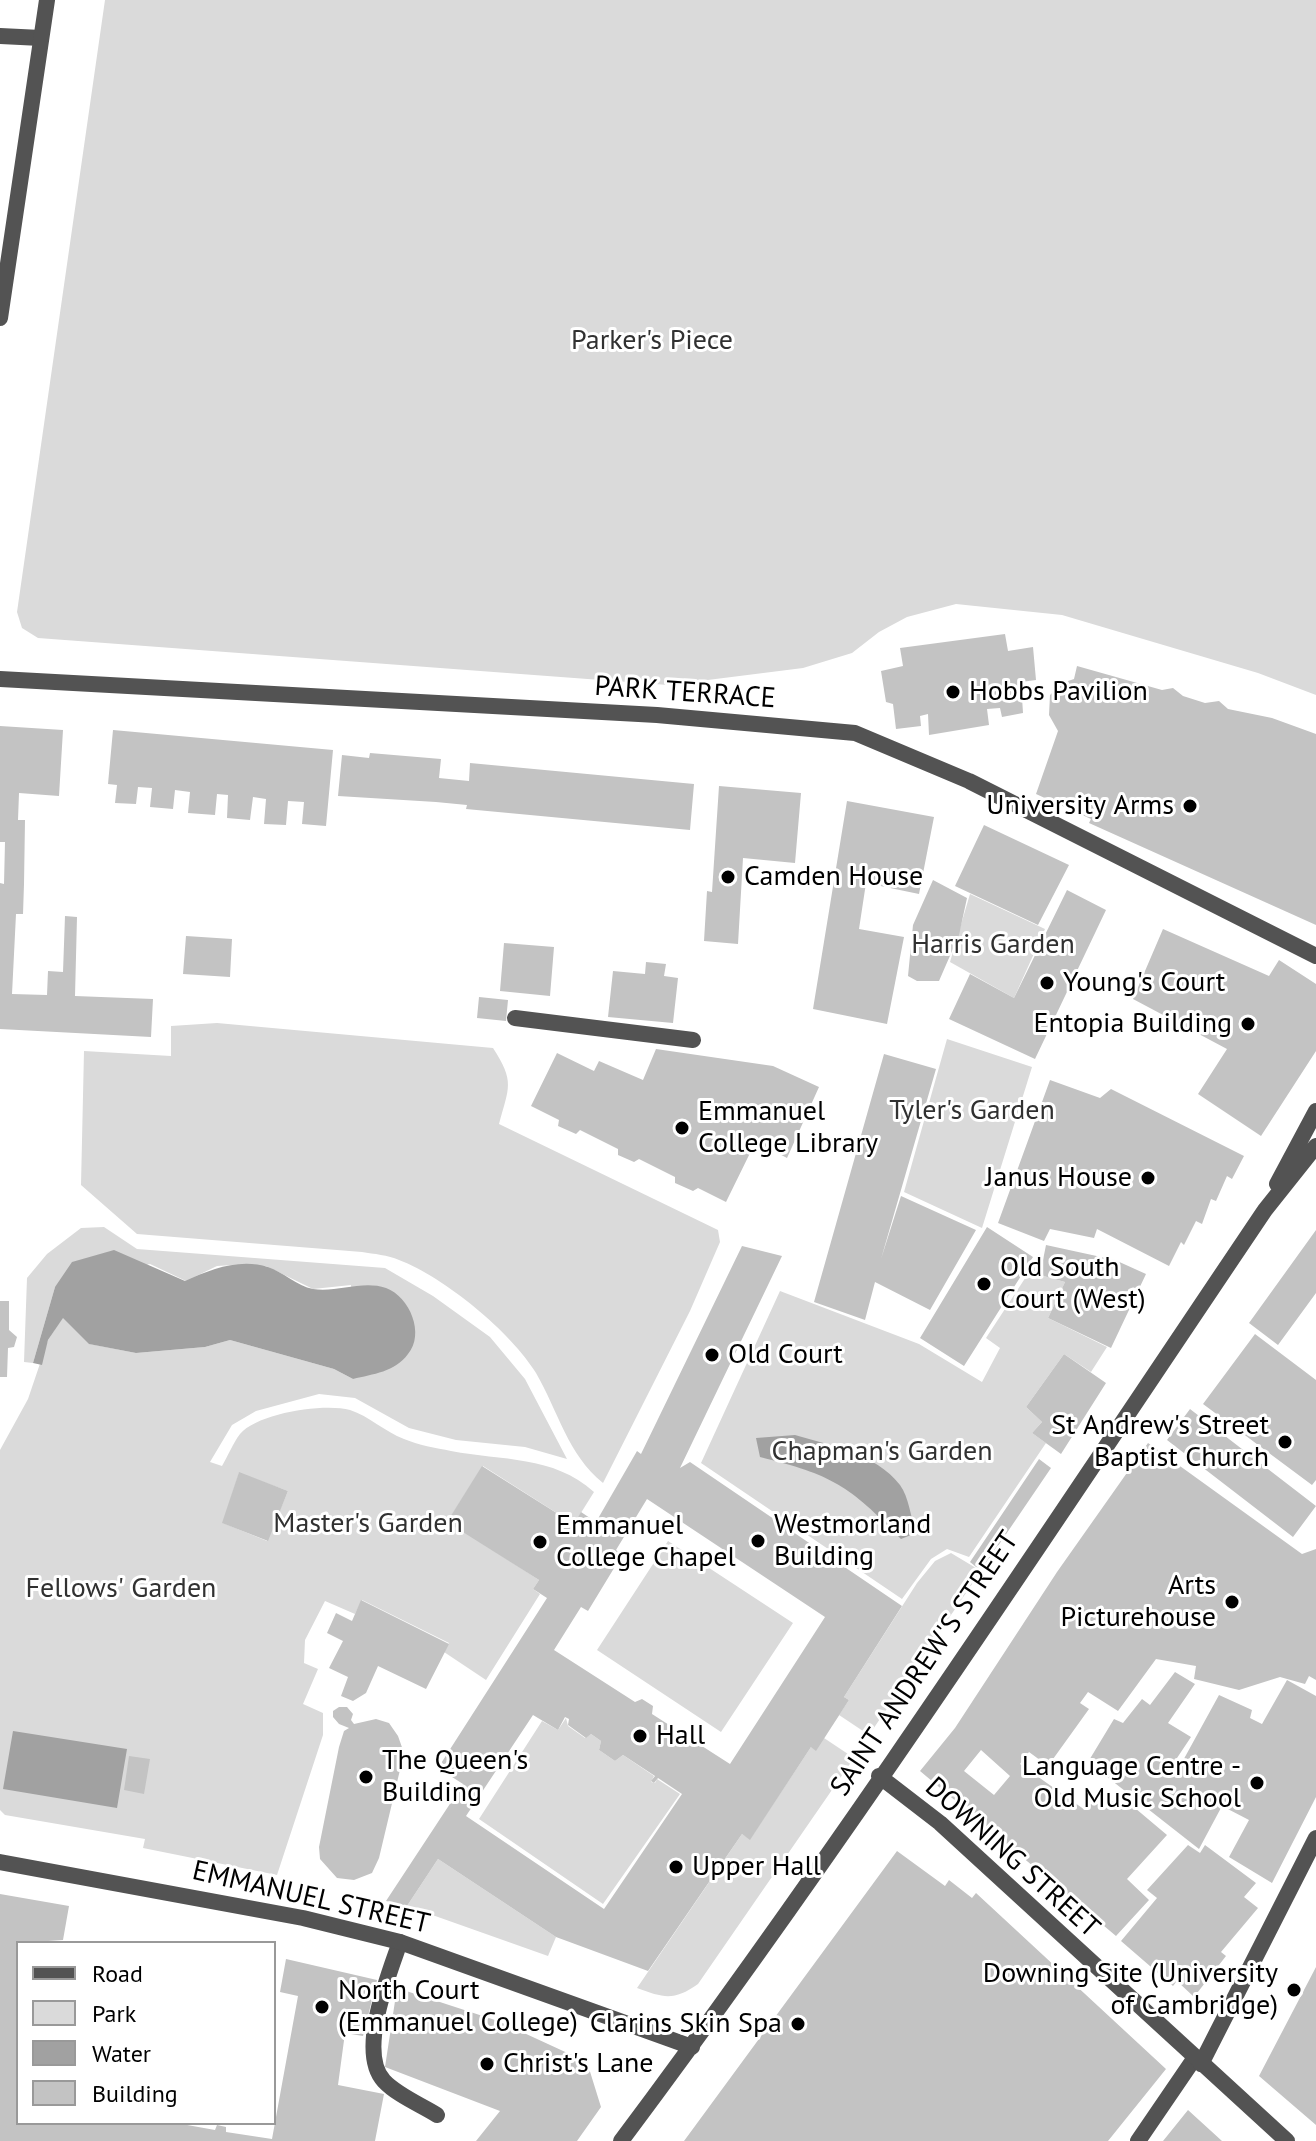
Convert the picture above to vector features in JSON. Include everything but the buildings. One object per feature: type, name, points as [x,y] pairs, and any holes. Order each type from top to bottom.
[{"type":"street","points":[[0,318],[47,0]]},
{"type":"street","points":[[0,36],[41,38]]},
{"type":"street","name":"PARK TERRACE","points":[[0,679],[657,715],[855,733],[969,781],[1316,956]]},
{"type":"street","points":[[515,1018],[693,1040]]},
{"type":"street","name":"SAINT ANDREW'S STREET","points":[[1265,1210],[1302,1132],[1316,1111]]},
{"type":"street","name":"SAINT ANDREW'S STREET","points":[[621,2141],[692,2047],[1265,1210],[1316,1146]]},
{"type":"street","name":"DOWNING STREET","points":[[879,1776],[940,1823],[1287,2141]]},
{"type":"street","points":[[1138,2141],[1197,2061],[1316,1838]]},
{"type":"street","name":"EMMANUEL STREET","points":[[0,1862],[303,1918],[400,1942],[692,2047]]},
{"type":"street","points":[[400,1942],[384,1991],[374,2057],[383,2080],[437,2115]]},
{"type":"green space","name":"Parker's Piece","points":[[105,0],[1316,0],[1316,695],[1258,673],[1062,615],[956,604],[907,617],[879,632],[852,653],[803,668],[668,685],[38,638],[22,628],[17,612]]},
{"type":"green space","name":"Harris Garden","points":[[970,894],[1045,929],[1014,998],[950,962]]},
{"type":"green space","points":[[217,1023],[493,1048],[505,1069],[508,1085],[499,1124],[718,1230],[720,1242],[690,1311],[603,1483],[572,1446],[544,1387],[525,1357],[494,1324],[456,1292],[417,1268],[390,1257],[362,1252],[137,1234],[81,1185],[84,1051],[171,1056],[171,1026]]},
{"type":"green space","name":"Tyler's Garden","points":[[947,1039],[1032,1067],[982,1228],[904,1192]]},
{"type":"green space","points":[[104,1227],[137,1249],[385,1268],[433,1296],[490,1337],[525,1379],[567,1459],[525,1447],[456,1440],[409,1428],[355,1398],[319,1394],[256,1411],[232,1425],[210,1462],[222,1466],[240,1434],[261,1420],[309,1409],[339,1408],[357,1413],[397,1436],[421,1445],[544,1465],[562,1471],[594,1492],[574,1524],[483,1466],[448,1521],[539,1580],[533,1589],[540,1594],[486,1680],[444,1652],[449,1643],[362,1600],[355,1614],[325,1601],[305,1640],[304,1663],[318,1669],[303,1704],[323,1713],[323,1735],[277,1875],[143,1848],[145,1839],[5,1815],[0,1810],[0,1450],[28,1399],[48,1340],[63,1317],[90,1344],[136,1353],[205,1347],[230,1340],[334,1369],[353,1379],[351,1285],[313,1289],[266,1266],[217,1266],[186,1281],[150,1264],[55,1287],[33,1363],[24,1362],[27,1278],[47,1254],[81,1228]],"holes":[[[239,1473],[288,1491],[267,1541],[223,1523]]]},
{"type":"green space","name":"Chapman's Garden","points":[[1037,1260],[1040,1275],[1065,1282],[1048,1318],[1107,1347],[1091,1372],[1064,1354],[1026,1407],[1042,1422],[1032,1433],[1046,1443],[969,1557],[947,1549],[931,1559],[902,1599],[701,1463],[780,1291],[919,1344],[982,1382],[1000,1348],[986,1338]]},
{"type":"green space","points":[[668,1541],[793,1623],[721,1732],[597,1650]]},
{"type":"green space","points":[[951,1553],[981,1571],[869,1735],[839,1715],[849,1700],[844,1697],[917,1583],[935,1561]]},
{"type":"green space","points":[[566,1718],[568,1726],[585,1738],[591,1734],[601,1741],[599,1750],[615,1761],[623,1755],[654,1776],[651,1782],[655,1783],[657,1779],[680,1794],[603,1904],[479,1819],[542,1721],[558,1730]]},
{"type":"green space","points":[[824,1738],[854,1758],[698,1984],[669,1996],[637,1988],[742,1834],[750,1839],[811,1747]]},
{"type":"green space","points":[[438,1859],[556,1937],[548,1956],[407,1906]]},
{"type":"water","points":[[114,1250],[185,1281],[215,1269],[247,1264],[268,1267],[313,1289],[368,1285],[386,1288],[402,1299],[408,1308],[415,1327],[413,1346],[403,1360],[390,1369],[353,1379],[334,1369],[230,1340],[205,1347],[136,1353],[89,1344],[63,1318],[48,1340],[42,1365],[33,1363],[55,1287],[72,1262]]},
{"type":"water","points":[[795,1435],[852,1452],[890,1474],[906,1496],[916,1533],[901,1539],[867,1506],[838,1484],[805,1470],[760,1457],[756,1438]]},
{"type":"water","points":[[13,1731],[127,1749],[117,1808],[3,1789]]},
{"type":"place","name":"Hobbs Pavilion","points":[[953,692]]},
{"type":"place","name":"University Arms","points":[[1190,806]]},
{"type":"place","name":"Camden House","points":[[728,877]]},
{"type":"place","name":"Young's Court","points":[[1047,983]]},
{"type":"place","name":"Entopia Building","points":[[1248,1024]]},
{"type":"place","name":"Emmanuel College Library","points":[[682,1128]]},
{"type":"place","name":"Janus House","points":[[1148,1178]]},
{"type":"place","name":"Old South Court (West)","points":[[984,1284]]},
{"type":"place","name":"Old Court","points":[[712,1355]]},
{"type":"place","name":"St Andrew's Street Baptist Church","points":[[1285,1442]]},
{"type":"place","name":"Westmorland Building","points":[[758,1541]]},
{"type":"place","name":"Emmanuel College Chapel","points":[[540,1542]]},
{"type":"place","name":"Arts Picturehouse","points":[[1232,1602]]},
{"type":"place","name":"Hall","points":[[640,1736]]},
{"type":"place","name":"The Queen's Building","points":[[366,1777]]},
{"type":"place","name":"Language Centre - Old Music School","points":[[1257,1783]]},
{"type":"place","name":"Upper Hall","points":[[676,1867]]},
{"type":"place","name":"Downing Site (University of Cambridge)","points":[[1294,1990]]},
{"type":"place","name":"North Court (Emmanuel College)","points":[[322,2007]]},
{"type":"place","name":"Clarins Skin Spa","points":[[798,2024]]},
{"type":"place","name":"Christ's Lane","points":[[487,2064]]},
{"type":"park label","name":"Master's Garden","points":[[368,1524]]},
{"type":"park label","name":"Fellows' Garden","points":[[121,1589]]}]
